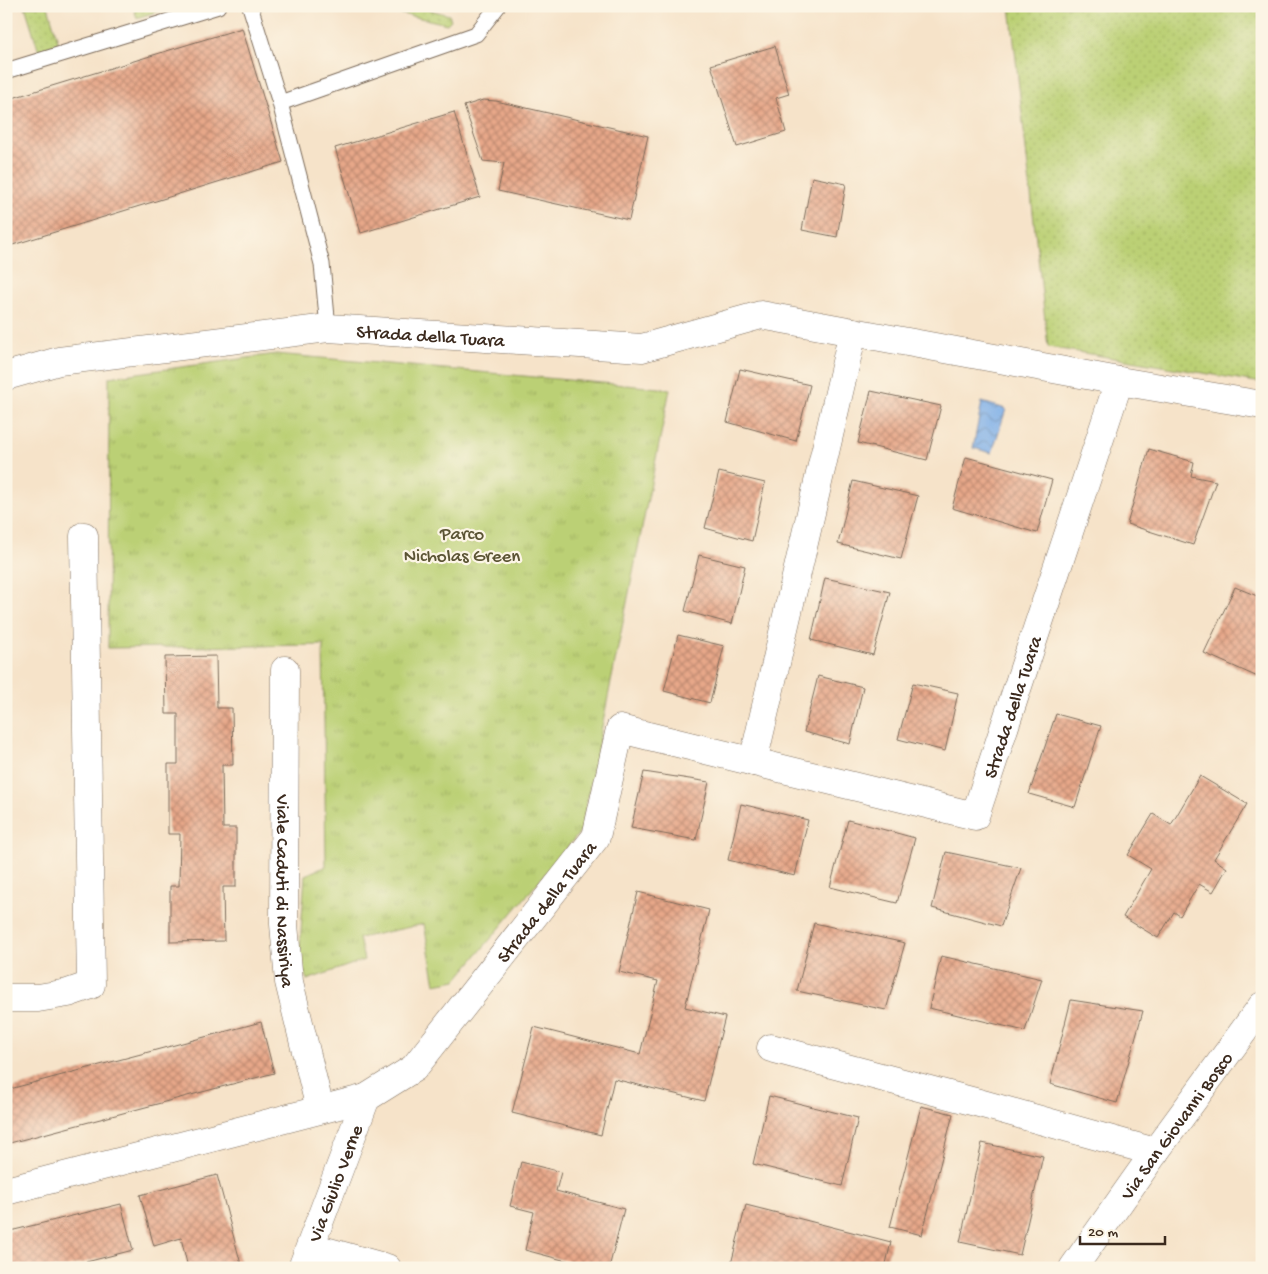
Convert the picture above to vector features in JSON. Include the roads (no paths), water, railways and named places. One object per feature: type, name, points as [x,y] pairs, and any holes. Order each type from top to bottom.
[{"type":"street","name":"Strada della Tuara","points":[[6,376],[59,361],[328,328],[642,348],[761,315],[1119,381],[1262,405]]},
{"type":"street","points":[[753,762],[853,332]]},
{"type":"street","name":"Strada della Tuara","points":[[366,1098],[414,1068],[596,837],[620,729],[975,816],[1119,381]]},
{"type":"street","points":[[6,998],[38,998],[68,993],[91,985],[84,536]]},
{"type":"street","name":"Viale Caduti di Nassiriya","points":[[285,670],[284,924],[289,982],[320,1109]]},
{"type":"street","name":"Via San Giovanni Bosco","points":[[1073,1268],[1262,1006]]},
{"type":"street","points":[[771,1048],[1155,1152]]},
{"type":"street","points":[[6,1191],[366,1098]]},
{"type":"street","name":"Via Giulio Verne","points":[[306,1257],[366,1098]]},
{"type":"street","points":[[306,1257],[387,1268]]},
{"type":"lane","points":[[6,72],[218,6]]},
{"type":"lane","points":[[250,6],[280,103],[322,264],[328,328]]},
{"type":"lane","points":[[280,103],[476,34],[498,6]]},
{"type":"water","points":[[982,402],[1006,409],[992,453],[973,448]]},
{"type":"park label","name":"Parco Nicholas Green","points":[[462,543]]}]
